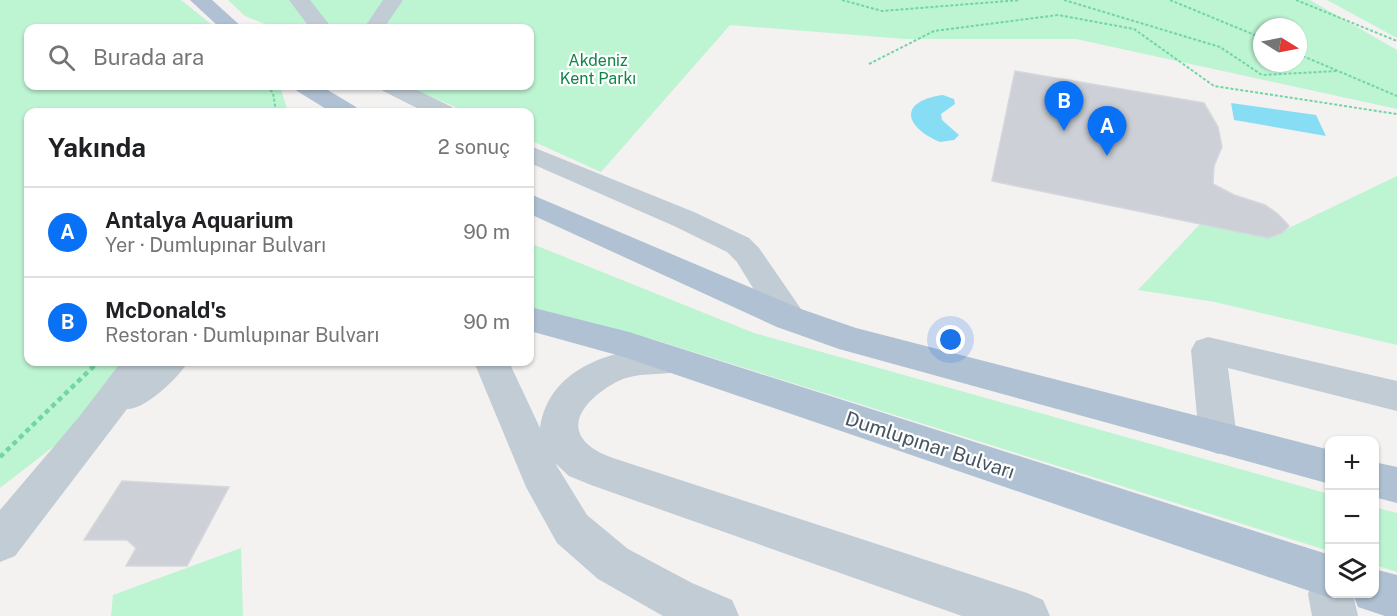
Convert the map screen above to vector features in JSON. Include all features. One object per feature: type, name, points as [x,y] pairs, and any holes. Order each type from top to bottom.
[{"type":"main road","points":[[200,0],[227,24]]},
{"type":"main road","points":[[295,90],[299,108]]},
{"type":"main road","points":[[311,90],[341,108]]},
{"type":"main road","points":[[534,205],[789,318],[851,340],[1325,466]]},
{"type":"main road","name":"Dumlupınar Bulvarı","points":[[534,320],[673,360],[1325,588]]},
{"type":"main road","points":[[1379,480],[1397,485]]},
{"type":"main road","points":[[1379,592],[1397,597]]},
{"type":"street","points":[[299,0],[318,24]]},
{"type":"street","points":[[377,24],[393,0]]},
{"type":"street","points":[[399,90],[435,108]]},
{"type":"street","points":[[534,156],[684,219],[738,245],[748,255],[789,318]]},
{"type":"street","points":[[1218,438],[1208,350],[1397,396]]},
{"type":"street","points":[[673,360],[644,360],[615,367],[582,387],[568,399],[560,413],[559,435],[574,457],[584,464],[616,477],[1027,616]]},
{"type":"street","points":[[0,542],[92,428],[138,366]]},
{"type":"street","points":[[92,428],[165,366]]},
{"type":"street","points":[[494,366],[546,487],[572,529],[613,564],[676,599],[716,616]]},
{"type":"path","points":[[842,0],[882,11],[1020,0]]},
{"type":"path","points":[[1064,0],[1220,47],[1262,75],[1338,71]]},
{"type":"path","points":[[1170,0],[1253,34]]},
{"type":"path","points":[[1296,0],[1397,42]]},
{"type":"path","points":[[869,64],[934,31],[1058,15],[1134,30],[1214,86],[1397,114]]},
{"type":"path","points":[[1307,58],[1397,96]]},
{"type":"path","points":[[270,90],[275,108]]},
{"type":"path","points":[[0,457],[94,366]]},
{"type":"green space","points":[[0,0],[181,0],[211,24],[24,24],[24,90],[281,90],[287,108],[24,108],[24,366],[125,366],[58,443],[0,488]]},
{"type":"green space","name":"Akdeniz Kent Parkı","points":[[228,0],[1310,0],[1397,50],[1397,109],[1076,39],[905,39],[730,25],[601,172],[534,142],[534,108],[458,108],[415,90],[534,90],[534,24],[265,24],[245,16]]},
{"type":"green space","points":[[1327,0],[1397,0],[1397,38]]},
{"type":"green space","points":[[1397,176],[1397,345],[1215,302],[1138,290],[1200,224],[1268,238]]},
{"type":"green space","points":[[534,245],[754,333],[1325,493],[1325,550],[652,339],[534,309]]},
{"type":"green space","points":[[1379,508],[1397,513],[1397,572],[1379,566]]},
{"type":"green space","points":[[241,548],[243,616],[111,616],[113,595]]},
{"type":"water","points":[[943,95],[954,99],[955,104],[941,114],[942,120],[959,135],[954,140],[940,142],[919,129],[911,115],[913,108],[919,103]]},
{"type":"water","points":[[1231,103],[1316,115],[1326,136],[1234,120]]},
{"type":"building","points":[[1015,71],[1204,103],[1218,127],[1222,147],[1214,166],[1213,184],[1234,195],[1265,205],[1289,226],[1282,233],[1268,238],[992,181]]},
{"type":"building","points":[[122,481],[229,487],[187,566],[126,566],[136,548],[127,540],[84,540]]},
{"type":"place","name":"McDonald's","points":[[1064,131]]},
{"type":"place","name":"Antalya Aquarium","points":[[1107,156]]}]
